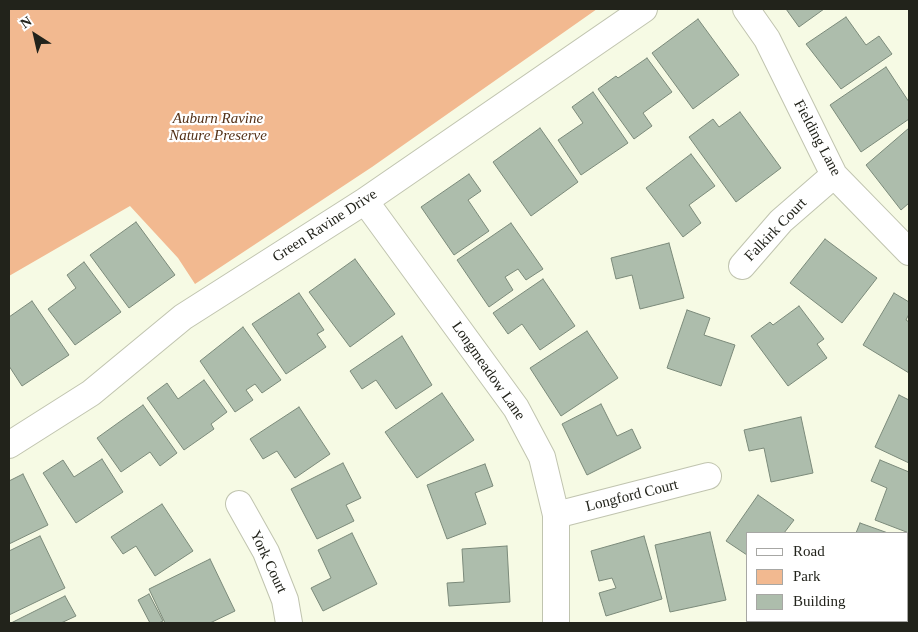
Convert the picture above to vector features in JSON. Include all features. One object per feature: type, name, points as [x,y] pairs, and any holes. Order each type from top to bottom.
[{"type":"street","name":"Green Ravine Drive","points":[[9,445],[91,393],[183,317],[366,201],[644,9]]},
{"type":"street","name":"Fielding Lane","points":[[746,9],[767,39],[834,176],[909,252]]},
{"type":"street","name":"Falkirk Court","points":[[742,266],[781,221],[834,176]]},
{"type":"street","name":"Longmeadow Lane","points":[[366,201],[516,408],[542,457],[556,515],[556,623]]},
{"type":"street","name":"Longford Court","points":[[556,515],[708,476]]},
{"type":"street","name":"York Court","points":[[239,504],[266,552],[285,600],[289,623]]},
{"type":"green space","name":"Auburn Ravine Nature Preserve","points":[[9,9],[597,9],[372,167],[195,284],[178,258],[130,206],[9,276]]},
{"type":"building","points":[[786,9],[824,9],[799,27]]},
{"type":"building","points":[[846,17],[866,45],[879,36],[892,54],[841,89],[806,44]]},
{"type":"building","points":[[698,19],[739,75],[693,109],[652,53]]},
{"type":"building","points":[[647,58],[672,92],[643,113],[652,126],[634,139],[598,89]]},
{"type":"building","points":[[886,67],[909,102],[909,119],[861,152],[830,105]]},
{"type":"building","points":[[593,92],[628,143],[581,175],[558,140],[583,123],[572,107]]},
{"type":"building","points":[[740,112],[781,168],[736,202],[689,137],[713,119],[719,127]]},
{"type":"building","points":[[540,128],[578,182],[531,216],[493,162]]},
{"type":"building","points":[[909,128],[909,203],[901,210],[866,165]]},
{"type":"building","points":[[691,154],[715,186],[689,205],[701,223],[683,237],[646,188]]},
{"type":"building","points":[[469,174],[481,191],[468,200],[489,231],[454,255],[421,207]]},
{"type":"building","points":[[136,222],[175,275],[129,308],[90,255]]},
{"type":"building","points":[[511,223],[543,269],[526,280],[518,269],[505,277],[513,290],[489,307],[457,260]]},
{"type":"building","points":[[825,239],[877,278],[842,323],[790,283]]},
{"type":"building","points":[[669,243],[684,298],[640,309],[632,275],[616,279],[611,258]]},
{"type":"building","points":[[355,259],[395,314],[350,347],[309,292]]},
{"type":"building","points":[[84,262],[121,312],[75,345],[48,309],[76,288],[67,275]]},
{"type":"building","points":[[543,279],[575,326],[540,350],[522,324],[508,334],[493,313]]},
{"type":"building","points":[[299,293],[324,330],[317,334],[326,347],[286,374],[252,324]]},
{"type":"building","points":[[894,293],[909,302],[909,314],[906,320],[909,322],[909,373],[863,345]]},
{"type":"building","points":[[32,301],[69,355],[22,386],[9,366],[9,317]]},
{"type":"building","points":[[799,306],[824,339],[817,344],[827,358],[788,386],[751,336],[770,322],[773,325]]},
{"type":"building","points":[[687,310],[710,318],[704,335],[735,345],[721,386],[667,368]]},
{"type":"building","points":[[243,327],[281,380],[262,393],[255,384],[246,390],[253,400],[235,412],[200,361]]},
{"type":"building","points":[[587,331],[618,378],[561,416],[530,368]]},
{"type":"building","points":[[402,336],[432,385],[396,409],[376,380],[362,389],[350,371]]},
{"type":"building","points":[[204,380],[227,412],[211,424],[214,429],[184,450],[147,398],[167,383],[178,399]]},
{"type":"building","points":[[442,393],[474,440],[417,478],[385,432]]},
{"type":"building","points":[[899,395],[909,400],[909,463],[875,447]]},
{"type":"building","points":[[601,404],[617,436],[632,429],[641,448],[587,475],[562,424]]},
{"type":"building","points":[[143,405],[177,453],[160,466],[150,452],[121,472],[97,438]]},
{"type":"building","points":[[299,407],[330,454],[295,478],[277,451],[263,459],[250,439]]},
{"type":"building","points":[[801,417],[813,473],[771,482],[764,448],[749,451],[744,430]]},
{"type":"building","points":[[102,459],[123,492],[76,523],[43,473],[63,460],[74,477]]},
{"type":"building","points":[[880,460],[909,472],[909,533],[875,520],[887,488],[871,481]]},
{"type":"building","points":[[343,463],[361,498],[346,505],[354,521],[317,539],[291,489]]},
{"type":"building","points":[[485,464],[493,486],[475,493],[486,524],[447,539],[427,485]]},
{"type":"building","points":[[23,474],[48,525],[9,544],[9,481]]},
{"type":"building","points":[[758,495],[794,520],[785,532],[746,532],[746,554],[726,541]]},
{"type":"building","points":[[162,504],[193,551],[155,576],[136,546],[123,554],[111,537]]},
{"type":"building","points":[[860,523],[885,532],[856,532]]},
{"type":"building","points":[[710,532],[726,600],[670,612],[655,545]]},
{"type":"building","points":[[352,533],[377,584],[323,611],[311,588],[331,578],[318,550]]},
{"type":"building","points":[[40,536],[65,588],[9,615],[9,551]]},
{"type":"building","points":[[644,536],[662,599],[606,616],[599,593],[616,588],[612,578],[599,581],[591,551]]},
{"type":"building","points":[[507,546],[510,602],[449,606],[447,583],[464,582],[462,549]]},
{"type":"building","points":[[210,559],[235,611],[210,623],[165,623],[149,589]]},
{"type":"building","points":[[149,594],[163,621],[159,623],[150,623],[138,600]]},
{"type":"building","points":[[65,596],[76,616],[61,623],[11,623]]},
{"type":"building","points":[[822,622],[892,622],[891,623]]}]
